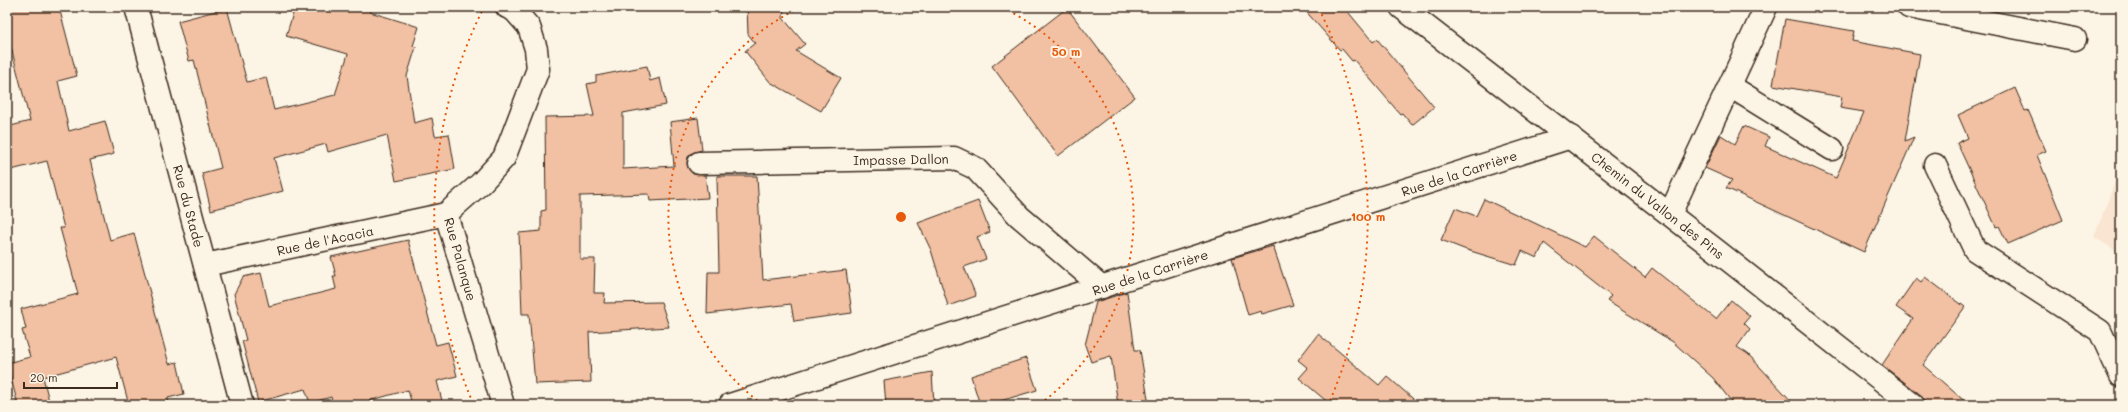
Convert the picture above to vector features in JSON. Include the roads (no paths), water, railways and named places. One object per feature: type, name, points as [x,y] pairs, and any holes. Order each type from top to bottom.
[{"type":"street","name":"Rue du Stade","points":[[136,7],[242,405]]},
{"type":"street","name":"Rue Palanque","points":[[503,405],[446,214],[481,183],[504,158],[538,69],[536,49],[529,27],[514,10],[507,7]]},
{"type":"street","name":"Chemin du Vallon des Pins","points":[[1401,7],[1670,214],[1913,405]]},
{"type":"street","points":[[1670,214],[1766,7]]},
{"type":"street","points":[[1909,7],[2075,39]]},
{"type":"street","points":[[1730,86],[1832,148]]},
{"type":"street","name":"Rue de la Carrière","points":[[730,405],[1570,137]]},
{"type":"street","name":"Impasse Dallon","points":[[699,162],[954,158],[974,168],[1020,216],[1102,287]]},
{"type":"street","points":[[1935,165],[1975,250],[2100,331],[2121,376]]},
{"type":"street","name":"Rue de l'Acacia","points":[[205,266],[446,214]]}]
